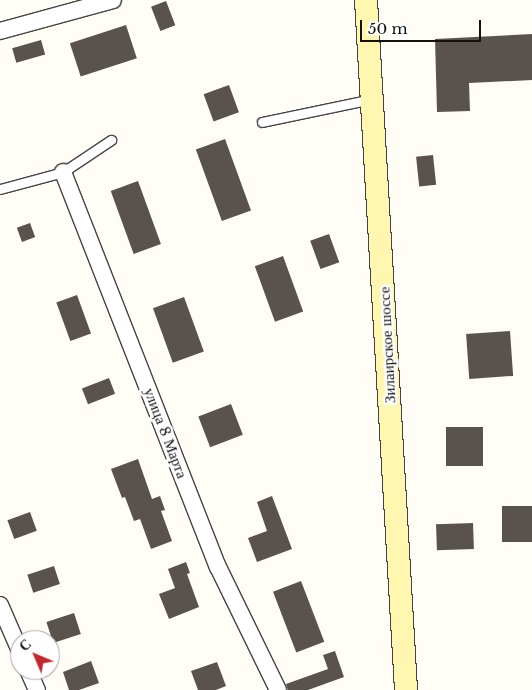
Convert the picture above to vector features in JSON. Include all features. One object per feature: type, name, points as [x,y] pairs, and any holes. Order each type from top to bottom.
[{"type":"main road","name":"Зилаирское шоссе","points":[[366,0],[406,690]]},
{"type":"street","points":[[0,31],[113,0]]},
{"type":"street","name":"улица 8 Марта","points":[[63,172],[218,567],[278,690]]},
{"type":"street","points":[[0,605],[11,630]]},
{"type":"lane","points":[[262,122],[372,99]]},
{"type":"lane","points":[[0,189],[63,172],[111,140]]},
{"type":"building","points":[[166,1],[175,25],[160,31],[151,7]]},
{"type":"building","points":[[126,25],[137,58],[81,77],[70,43]]},
{"type":"building","points":[[532,34],[532,80],[469,83],[470,111],[437,112],[435,39]]},
{"type":"building","points":[[41,40],[45,54],[16,63],[12,48]]},
{"type":"building","points":[[229,85],[239,112],[214,121],[204,94]]},
{"type":"building","points":[[225,139],[251,210],[222,221],[196,150]]},
{"type":"building","points":[[433,155],[436,185],[419,187],[416,157]]},
{"type":"building","points":[[138,181],[161,244],[134,254],[111,191]]},
{"type":"building","points":[[30,223],[35,237],[22,242],[17,228]]},
{"type":"building","points":[[329,234],[339,262],[320,269],[310,241]]},
{"type":"building","points":[[283,256],[303,311],[275,322],[255,266]]},
{"type":"building","points":[[77,295],[91,334],[70,341],[56,303]]},
{"type":"building","points":[[184,297],[204,352],[173,363],[153,308]]},
{"type":"building","points":[[510,331],[513,376],[469,379],[466,334]]},
{"type":"building","points":[[109,378],[115,394],[88,404],[82,388]]},
{"type":"building","points":[[231,404],[243,435],[210,447],[198,417]]},
{"type":"building","points":[[446,427],[483,427],[483,466],[446,466]]},
{"type":"building","points":[[138,459],[152,499],[160,496],[165,510],[161,511],[172,541],[151,549],[140,519],[134,521],[125,497],[122,498],[111,469]]},
{"type":"building","points":[[272,496],[292,549],[257,562],[248,538],[267,531],[257,502]]},
{"type":"building","points":[[502,506],[532,506],[532,542],[502,542]]},
{"type":"building","points":[[30,512],[37,531],[14,539],[7,520]]},
{"type":"building","points":[[473,523],[474,549],[437,550],[436,524]]},
{"type":"building","points":[[186,562],[190,573],[187,574],[199,607],[169,619],[159,594],[175,588],[168,569]]},
{"type":"building","points":[[54,566],[60,584],[33,593],[27,575]]},
{"type":"building","points":[[301,581],[324,642],[296,652],[273,592]]},
{"type":"building","points":[[74,613],[81,634],[60,641],[60,630],[49,630],[46,622]]},
{"type":"building","points":[[335,651],[344,677],[308,690],[288,690],[286,684],[328,669],[323,655]]},
{"type":"building","points":[[91,661],[99,683],[79,690],[69,690],[63,672]]},
{"type":"building","points":[[217,662],[226,686],[216,690],[198,690],[191,671]]}]
